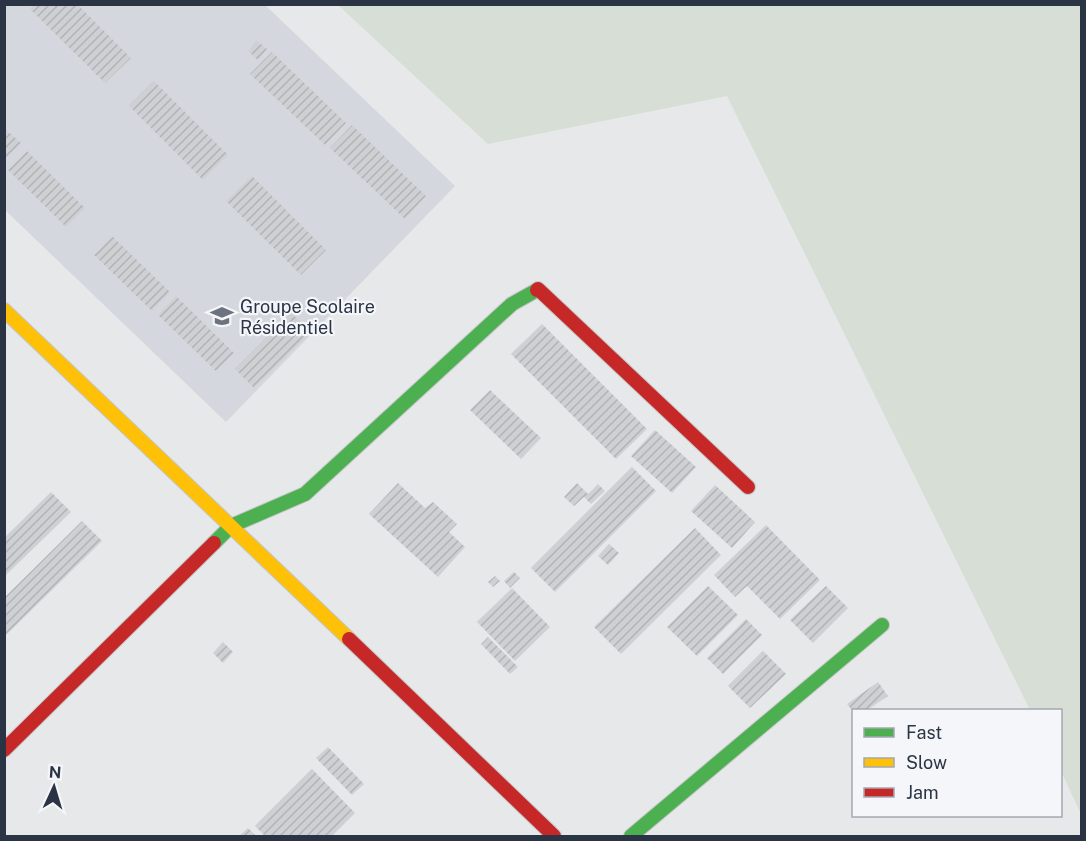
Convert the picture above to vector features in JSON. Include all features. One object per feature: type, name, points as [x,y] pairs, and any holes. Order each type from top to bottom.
[{"type":"street","points":[[4,750],[231,526],[305,494],[512,304],[538,289],[748,488]]},
{"type":"street","points":[[4,310],[554,837]]},
{"type":"street","points":[[631,837],[882,625]]},
{"type":"shaded area","name":"Groupe Scolaire Résidentiel","points":[[4,5],[265,5],[455,186],[226,422],[5,210]]},
{"type":"shaded area","points":[[338,5],[1081,5],[1081,814],[1062,773],[1062,709],[1030,709],[727,96],[488,144]]},
{"type":"building","points":[[35,4],[77,4],[131,58],[105,83],[30,9]]},
{"type":"building","points":[[257,41],[267,49],[258,60],[248,51]]},
{"type":"building","points":[[272,52],[346,123],[325,145],[250,74]]},
{"type":"building","points":[[154,81],[228,155],[203,180],[129,106]]},
{"type":"building","points":[[352,125],[426,196],[405,219],[330,148]]},
{"type":"building","points":[[4,128],[21,143],[4,160]]},
{"type":"building","points":[[27,151],[85,208],[66,227],[8,170]]},
{"type":"building","points":[[252,176],[326,250],[301,275],[226,201]]},
{"type":"building","points":[[112,236],[170,292],[152,311],[94,255]]},
{"type":"building","points":[[176,296],[234,353],[216,371],[158,315]]},
{"type":"building","points":[[291,313],[311,332],[254,388],[235,369]]},
{"type":"building","points":[[542,324],[647,429],[616,459],[511,354]]},
{"type":"building","points":[[490,390],[541,438],[521,459],[470,410]]},
{"type":"building","points":[[655,430],[696,467],[672,493],[631,456]]},
{"type":"building","points":[[632,467],[656,491],[555,592],[531,568]]},
{"type":"building","points":[[398,483],[425,508],[433,502],[457,524],[449,532],[465,547],[438,577],[369,514]]},
{"type":"building","points":[[577,483],[588,494],[598,484],[605,491],[591,504],[584,497],[574,506],[564,497]]},
{"type":"building","points":[[715,485],[755,522],[732,548],[691,511]]},
{"type":"building","points":[[51,492],[71,512],[4,577],[4,538]]},
{"type":"building","points":[[82,521],[102,541],[5,636],[5,597]]},
{"type":"building","points":[[766,525],[820,580],[780,619],[747,586],[735,597],[714,575]]},
{"type":"building","points":[[695,528],[721,555],[621,654],[594,627]]},
{"type":"building","points":[[609,544],[619,553],[608,565],[598,556]]},
{"type":"building","points":[[514,572],[520,578],[510,588],[504,581]]},
{"type":"building","points":[[495,576],[500,581],[493,587],[488,582]]},
{"type":"building","points":[[708,586],[738,615],[697,656],[667,627]]},
{"type":"building","points":[[826,586],[848,608],[813,643],[790,620]]},
{"type":"building","points":[[512,588],[550,627],[515,661],[477,622]]},
{"type":"building","points":[[746,619],[762,635],[723,674],[707,658]]},
{"type":"building","points":[[488,637],[518,667],[510,674],[481,644]]},
{"type":"building","points":[[223,642],[233,652],[223,663],[213,653]]},
{"type":"building","points":[[763,651],[786,674],[750,708],[728,686]]},
{"type":"building","points":[[878,682],[888,696],[868,709],[852,710],[847,704]]},
{"type":"building","points":[[328,747],[364,784],[352,795],[316,758]]},
{"type":"building","points":[[312,769],[355,813],[332,836],[265,836],[255,826]]},
{"type":"building","points":[[248,828],[256,836],[239,836]]},
{"type":"traffic: fast","points":[[214,543],[231,526],[305,494],[512,304],[537,290]]},
{"type":"traffic: fast","points":[[631,836],[882,625]]},
{"type":"traffic: slow","points":[[4,310],[349,639]]},
{"type":"traffic: jam","points":[[537,290],[748,487]]},
{"type":"traffic: jam","points":[[4,750],[214,543]]},
{"type":"traffic: jam","points":[[349,639],[554,836]]},
{"type":"place","name":"Groupe Scolaire Résidentiel","points":[[222,316]]}]
